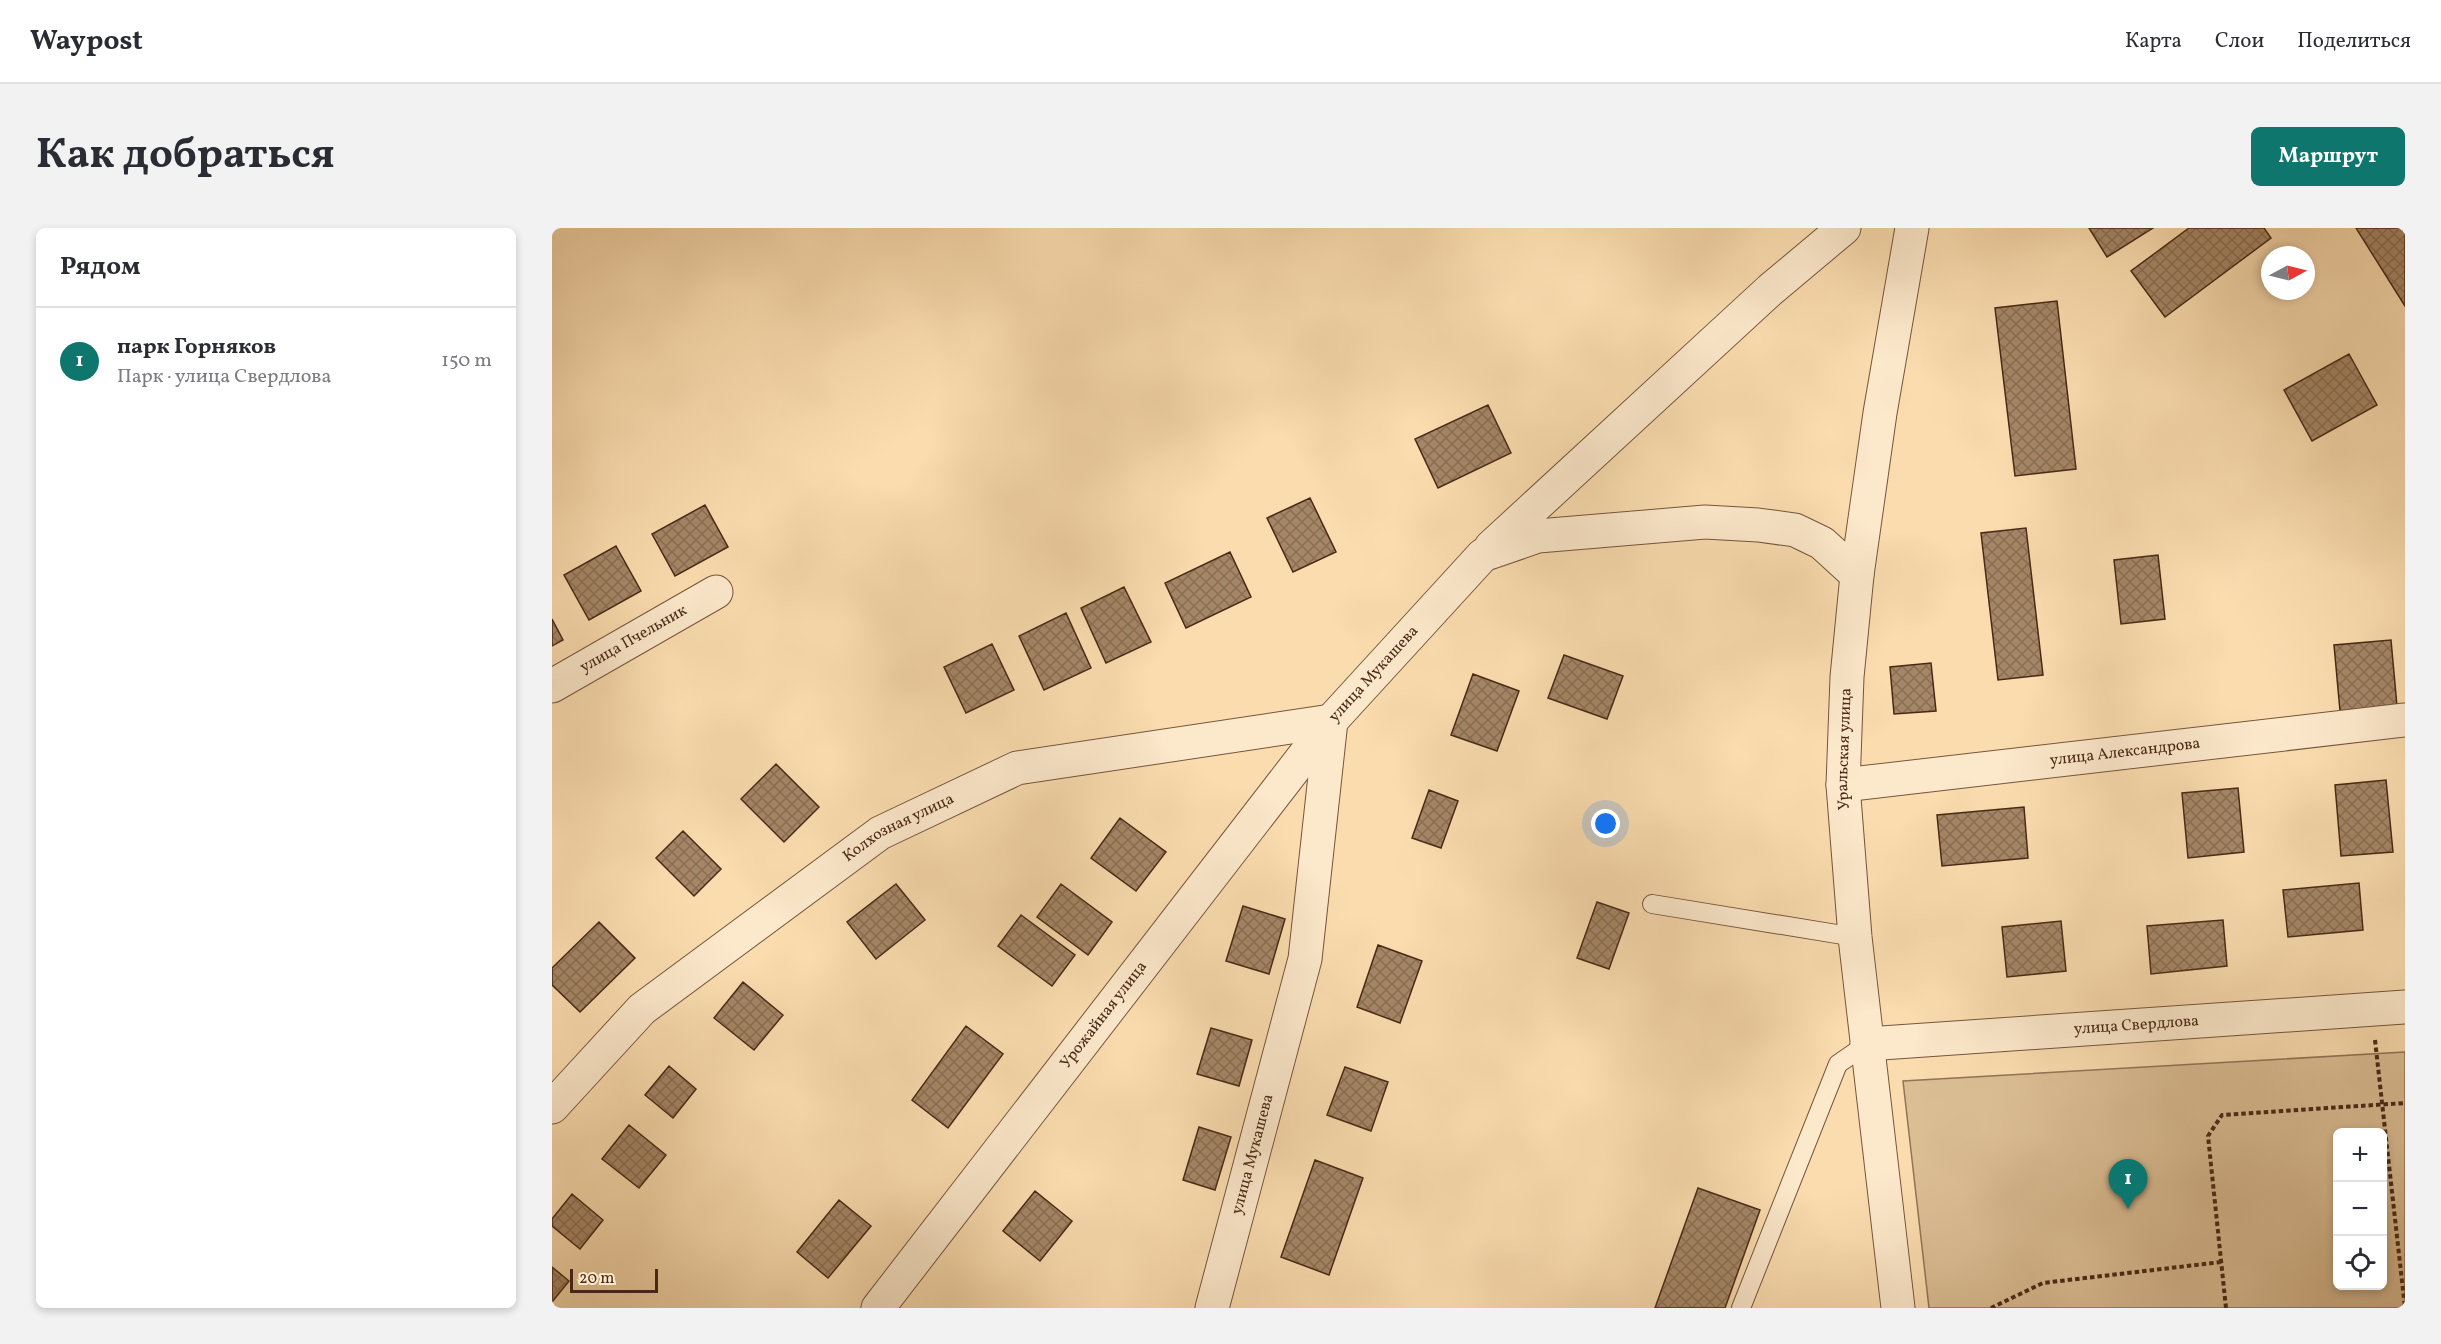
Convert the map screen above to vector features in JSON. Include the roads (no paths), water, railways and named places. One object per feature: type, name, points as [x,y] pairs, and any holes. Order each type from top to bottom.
[{"type":"street","points":[[1483,555],[1770,290],[1844,228]]},
{"type":"street","name":"Уральская улица","points":[[1898,1308],[1855,937],[1844,785],[1847,676],[1857,575],[1880,414],[1912,228]]},
{"type":"street","name":"улица Мукашева","points":[[1212,1308],[1305,959],[1331,721],[1483,555],[1538,536],[1705,522],[1758,525],[1795,531],[1822,543],[1857,575]]},
{"type":"street","name":"улица Пчельник","points":[[552,686],[716,592]]},
{"type":"street","name":"улица Александрова","points":[[1844,785],[2405,720]]},
{"type":"street","name":"Колхозная улица","points":[[552,1107],[642,1009],[880,832],[1017,768],[1331,721]]},
{"type":"street","name":"Урожайная улица","points":[[878,1308],[1331,721]]},
{"type":"street","name":"улица Свердлова","points":[[1867,1044],[2405,1007]]},
{"type":"lane","points":[[1652,904],[1855,937]]},
{"type":"lane","points":[[1741,1308],[1838,1064],[1867,1044]]},
{"type":"place","name":"парк Горняков","points":[[2128,1209]]}]
